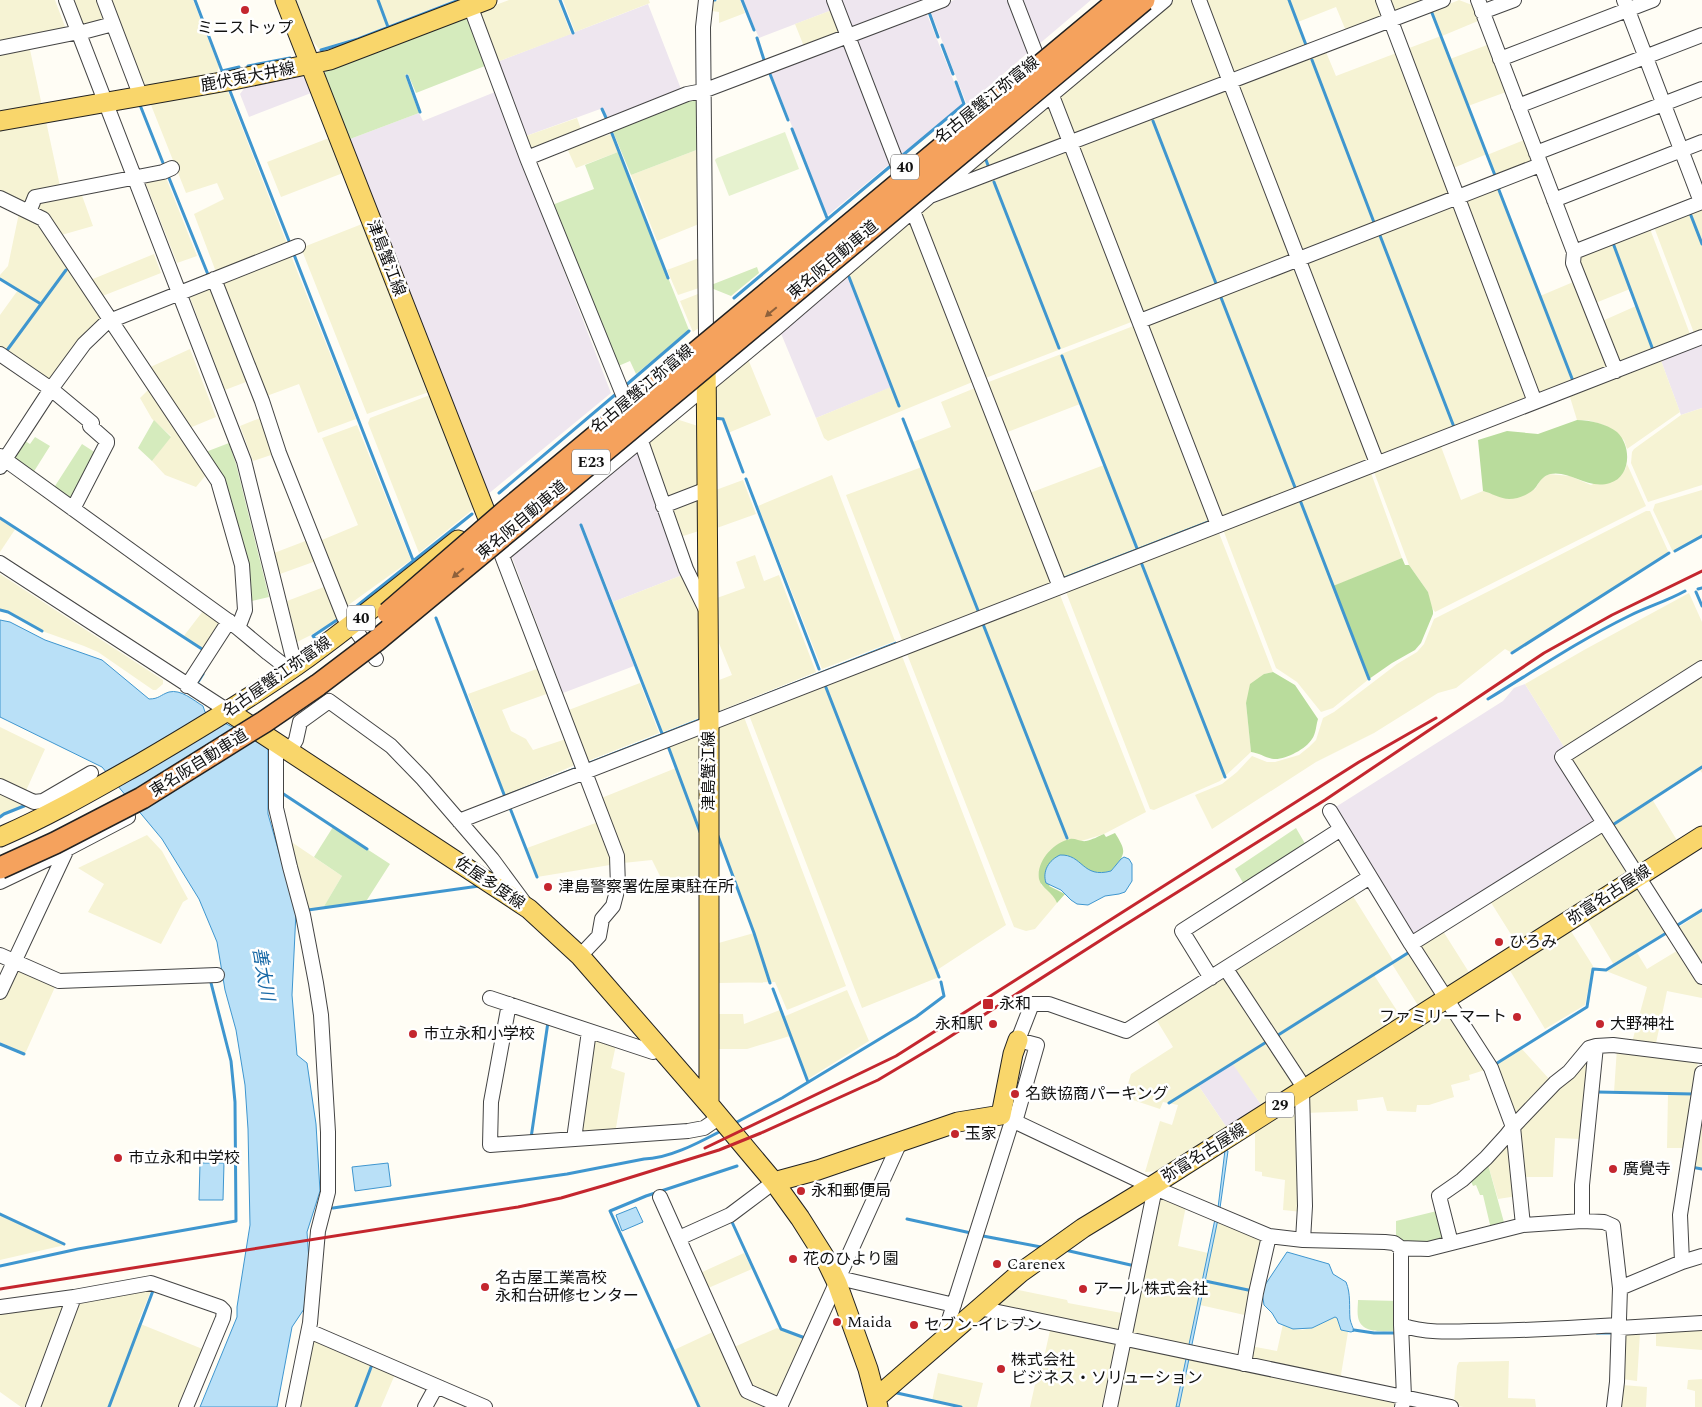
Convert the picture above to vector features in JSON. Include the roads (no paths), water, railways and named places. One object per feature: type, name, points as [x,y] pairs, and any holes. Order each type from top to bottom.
[{"type":"highway","name":"東名阪自動車道","points":[[0,853],[49,831],[135,786],[248,717],[310,675],[366,631],[507,510],[1118,0]]},
{"type":"highway","name":"東名阪自動車道","points":[[0,868],[55,843],[142,798],[264,722],[376,641],[1144,0]]},
{"type":"main road","name":"津島蟹江線","points":[[285,0],[487,516]]},
{"type":"main road","name":"名古屋蟹江弥富線","points":[[0,837],[97,779],[222,715],[293,668],[352,625],[706,335],[762,286],[1106,0]]},
{"type":"main road","name":"鹿伏兎大井線","points":[[0,122],[330,60],[475,2]]},
{"type":"main road","name":"津島蟹江線","points":[[706,335],[709,724],[715,1111]]},
{"type":"main road","name":"佐屋多度線","points":[[222,715],[282,747],[529,909],[580,956],[715,1111]]},
{"type":"main road","name":"弥富名古屋線","points":[[877,1403],[943,1340],[1020,1273],[1083,1228],[1154,1187],[1702,836]]},
{"type":"main road","points":[[774,1182],[818,1170],[958,1122],[1009,1119],[1013,1054],[1018,1040]]},
{"type":"main road","points":[[715,1111],[774,1182],[800,1218],[838,1281],[868,1369],[877,1403]]},
{"type":"street","points":[[66,0],[244,461],[293,668]]},
{"type":"street","points":[[104,0],[110,25],[141,97]]},
{"type":"street","points":[[706,0],[703,27],[706,335]]},
{"type":"street","points":[[834,0],[900,171]]},
{"type":"street","points":[[527,158],[687,94],[703,91],[942,0]]},
{"type":"street","points":[[1015,0],[1218,525]]},
{"type":"street","points":[[502,555],[706,384],[775,329],[930,196],[1165,0]]},
{"type":"street","points":[[1199,0],[1377,463]]},
{"type":"street","points":[[1383,0],[1535,402]]},
{"type":"street","points":[[930,196],[1443,0]]},
{"type":"street","points":[[1514,0],[1480,6],[1574,252],[1573,263],[1616,371]]},
{"type":"street","points":[[1500,59],[1625,5],[1653,0]]},
{"type":"street","points":[[475,2],[527,158],[640,439],[686,569],[708,616]]},
{"type":"street","points":[[1574,252],[1701,202],[1625,5]]},
{"type":"street","points":[[0,48],[110,25]]},
{"type":"street","points":[[1518,106],[1702,35]]},
{"type":"street","points":[[1140,321],[1458,198],[1538,159],[1663,104],[1702,89]]},
{"type":"street","points":[[1554,200],[1702,142]]},
{"type":"street","points":[[29,212],[35,197],[136,178],[167,170]]},
{"type":"street","points":[[0,198],[43,219],[108,321],[218,481],[242,564],[245,610],[187,686]]},
{"type":"street","points":[[913,211],[1060,586]]},
{"type":"street","points":[[293,668],[268,653],[234,624],[1,460],[84,344],[108,321],[295,248]]},
{"type":"street","points":[[210,280],[262,401],[280,453],[344,617],[376,658]]},
{"type":"street","points":[[459,821],[583,768],[709,724],[1702,337]]},
{"type":"street","points":[[0,354],[51,389],[92,422],[90,426],[107,441],[73,509]]},
{"type":"street","points":[[663,506],[708,489]]},
{"type":"street","points":[[487,516],[617,856],[618,887],[613,906],[602,919],[599,936],[580,956]]},
{"type":"street","points":[[0,563],[187,686],[222,715]]},
{"type":"street","points":[[1702,668],[1562,757],[1702,977]]},
{"type":"street","points":[[293,1407],[314,1294],[318,1231],[328,1192],[328,1123],[321,1015],[303,915],[276,808],[282,747],[296,740],[300,722],[329,701],[391,746],[423,779],[492,859],[529,909]]},
{"type":"street","points":[[0,786],[34,802],[43,801],[97,779]]},
{"type":"street","points":[[1330,811],[1411,944],[1491,1068],[1513,1127],[1524,1225]]},
{"type":"street","points":[[0,882],[128,818]]},
{"type":"street","points":[[1411,944],[1604,823]]},
{"type":"street","points":[[1211,978],[1182,931],[1341,829]]},
{"type":"street","points":[[0,992],[67,850]]},
{"type":"street","points":[[1018,1040],[1032,1004],[1048,1004],[1126,1031],[1370,877]]},
{"type":"street","points":[[0,955],[59,981],[217,975]]},
{"type":"street","points":[[1226,968],[1303,1090],[1303,1240]]},
{"type":"street","points":[[490,998],[653,1052],[660,1048]]},
{"type":"street","points":[[509,1004],[491,1102],[490,1146],[688,1132],[704,1128],[715,1111]]},
{"type":"street","points":[[574,1139],[589,1031]]},
{"type":"street","points":[[1451,1243],[1439,1196],[1462,1180],[1486,1158],[1555,1083],[1569,1072],[1589,1048],[1613,1045],[1702,1056]]},
{"type":"street","points":[[1582,1221],[1582,1186],[1596,1046]]},
{"type":"street","points":[[1682,1262],[1680,1215],[1702,1072]]},
{"type":"street","points":[[943,1340],[1009,1119],[1154,1187],[1270,1236],[1303,1240],[1385,1242],[1401,1248],[1428,1249],[1524,1225],[1582,1221],[1604,1222],[1613,1226],[1620,1288],[1614,1407]]},
{"type":"street","points":[[660,1197],[747,1391],[781,1406],[900,1142]]},
{"type":"street","points":[[678,1238],[730,1215],[774,1182]]},
{"type":"street","points":[[1110,1407],[1154,1187]]},
{"type":"street","points":[[1244,1364],[1256,1293],[1270,1236]]},
{"type":"street","points":[[1401,1248],[1403,1402]]},
{"type":"street","points":[[1620,1288],[1682,1262],[1702,1256]]},
{"type":"street","points":[[838,1281],[954,1306]]},
{"type":"street","points":[[0,1307],[151,1282],[220,1307],[224,1311],[223,1318],[186,1407]]},
{"type":"street","points":[[33,1407],[74,1296]]},
{"type":"street","points":[[979,1308],[1244,1364],[1403,1402],[1451,1407]]},
{"type":"street","points":[[1401,1325],[1416,1330],[1455,1332],[1702,1323]]},
{"type":"street","points":[[308,1331],[485,1407]]},
{"type":"street","points":[[425,1407],[436,1387]]},
{"type":"water","points":[[1213,519],[1213,522],[1060,582],[1059,579]]},
{"type":"water","name":"善太川","points":[[0,620],[10,622],[45,640],[102,660],[149,699],[157,698],[173,691],[191,698],[203,706],[205,712],[268,747],[268,814],[296,912],[292,995],[297,1055],[307,1063],[316,1124],[320,1191],[307,1232],[309,1261],[304,1309],[292,1327],[277,1407],[200,1407],[237,1317],[250,1225],[245,1085],[236,1030],[225,990],[217,942],[199,899],[162,839],[102,767],[0,717]]},
{"type":"water","points":[[896,642],[896,645],[715,714]]},
{"type":"water","points":[[704,717],[704,721],[505,799],[503,796]]},
{"type":"water","points":[[1060,855],[1074,858],[1088,869],[1101,873],[1111,871],[1124,857],[1129,859],[1132,864],[1132,881],[1125,892],[1105,896],[1088,905],[1077,904],[1061,890],[1046,883],[1045,874],[1047,866]]},
{"type":"water","points":[[1225,1150],[1228,1151],[1220,1208],[1218,1208]]},
{"type":"water","points":[[200,1163],[224,1163],[223,1200],[199,1200]]},
{"type":"water","points":[[388,1163],[391,1186],[355,1191],[352,1167]]},
{"type":"water","points":[[636,1207],[643,1222],[622,1231],[616,1215]]},
{"type":"water","points":[[1215,1219],[1218,1219],[1179,1407],[1176,1407]]},
{"type":"water","points":[[1287,1252],[1329,1264],[1333,1274],[1346,1282],[1350,1319],[1354,1331],[1341,1330],[1335,1317],[1312,1328],[1293,1329],[1278,1323],[1264,1305],[1262,1292]]},
{"type":"waterway","points":[[195,0],[222,71],[239,67]]},
{"type":"waterway","points":[[378,0],[388,27]]},
{"type":"waterway","points":[[321,50],[358,39],[459,0]]},
{"type":"waterway","points":[[560,0],[573,33]]},
{"type":"waterway","points":[[742,0],[754,30]]},
{"type":"waterway","points":[[1289,0],[1306,45]]},
{"type":"waterway","points":[[929,12],[938,37]]},
{"type":"waterway","points":[[1432,13],[1496,178]]},
{"type":"waterway","points":[[757,38],[765,63]]},
{"type":"waterway","points":[[942,45],[953,74]]},
{"type":"waterway","points":[[248,66],[290,58]]},
{"type":"waterway","points":[[1312,60],[1375,225]]},
{"type":"waterway","points":[[770,74],[788,120]]},
{"type":"waterway","points":[[407,76],[420,112]]},
{"type":"waterway","points":[[903,155],[964,104],[956,82]]},
{"type":"waterway","points":[[230,91],[291,246]]},
{"type":"waterway","points":[[140,105],[165,168]]},
{"type":"waterway","points":[[602,109],[608,122]]},
{"type":"waterway","points":[[1153,121],[1217,286]]},
{"type":"waterway","points":[[792,129],[827,218]]},
{"type":"waterway","points":[[611,131],[668,278]]},
{"type":"waterway","points":[[986,160],[989,168]]},
{"type":"waterway","points":[[734,298],[893,164]]},
{"type":"waterway","points":[[167,173],[209,277]]},
{"type":"waterway","points":[[994,182],[1059,348]]},
{"type":"waterway","points":[[1497,185],[1573,381]]},
{"type":"waterway","points":[[1690,213],[1702,244]]},
{"type":"waterway","points":[[1379,233],[1454,427]]},
{"type":"waterway","points":[[1613,243],[1653,350]]},
{"type":"waterway","points":[[293,252],[413,560]]},
{"type":"waterway","points":[[5,353],[66,270]]},
{"type":"waterway","points":[[849,277],[899,406]]},
{"type":"waterway","points":[[0,279],[41,304]]},
{"type":"waterway","points":[[1220,295],[1296,490]]},
{"type":"waterway","points":[[625,386],[689,331]]},
{"type":"waterway","points":[[1062,356],[1138,551]]},
{"type":"waterway","points":[[499,493],[616,394]]},
{"type":"waterway","points":[[713,418],[723,419],[743,472]]},
{"type":"waterway","points":[[903,419],[979,613]]},
{"type":"waterway","points":[[746,479],[819,669]]},
{"type":"waterway","points":[[1300,500],[1369,679]]},
{"type":"waterway","points":[[348,613],[472,514]]},
{"type":"waterway","points":[[0,518],[205,651]]},
{"type":"waterway","points":[[581,525],[663,736]]},
{"type":"waterway","points":[[1675,551],[1702,536]]},
{"type":"waterway","points":[[1512,653],[1669,553]]},
{"type":"waterway","points":[[1141,562],[1225,777]]},
{"type":"waterway","points":[[1698,589],[1702,588]]},
{"type":"waterway","points":[[1488,699],[1593,635],[1629,616],[1685,591]]},
{"type":"waterway","points":[[1696,592],[1702,606]]},
{"type":"waterway","points":[[0,610],[8,612],[42,631]]},
{"type":"waterway","points":[[315,639],[313,636],[340,618]]},
{"type":"waterway","points":[[436,618],[505,797]]},
{"type":"waterway","points":[[983,624],[1067,838]]},
{"type":"waterway","points":[[198,682],[203,674]]},
{"type":"waterway","points":[[825,685],[939,977]]},
{"type":"waterway","points":[[668,746],[700,832]]},
{"type":"waterway","points":[[1611,826],[1702,767]]},
{"type":"waterway","points":[[282,793],[367,849]]},
{"type":"waterway","points":[[0,817],[29,804]]},
{"type":"waterway","points":[[510,808],[537,877]]},
{"type":"waterway","points":[[718,836],[754,933],[770,983]]},
{"type":"waterway","points":[[308,910],[479,886]]},
{"type":"waterway","points":[[1676,926],[1702,910]]},
{"type":"waterway","points":[[1494,1065],[1587,1007],[1593,969],[1606,970],[1668,932]]},
{"type":"waterway","points":[[1275,1037],[1411,951]]},
{"type":"waterway","points":[[0,1266],[78,1249],[236,1221],[235,1102],[231,1061],[210,979]]},
{"type":"waterway","points":[[737,1122],[782,1098],[916,1017],[944,996],[941,982]]},
{"type":"waterway","points":[[773,989],[808,1082]]},
{"type":"waterway","points":[[531,1138],[548,1022]]},
{"type":"waterway","points":[[1169,1103],[1268,1041]]},
{"type":"waterway","points":[[0,1044],[24,1054]]},
{"type":"waterway","points":[[1597,1092],[1693,1094]]},
{"type":"waterway","points":[[333,1208],[567,1174],[653,1158],[683,1150],[719,1132]]},
{"type":"waterway","points":[[699,1407],[610,1211],[646,1196],[737,1166]]},
{"type":"waterway","points":[[1691,1167],[1702,1169]]},
{"type":"waterway","points":[[0,1214],[64,1244]]},
{"type":"waterway","points":[[907,1219],[971,1233]]},
{"type":"waterway","points":[[732,1222],[781,1329],[805,1338]]},
{"type":"waterway","points":[[983,1236],[1041,1247]]},
{"type":"waterway","points":[[1065,1250],[1135,1266]]},
{"type":"waterway","points":[[1205,1281],[1253,1291]]},
{"type":"waterway","points":[[109,1407],[154,1288]]},
{"type":"waterway","points":[[1354,1330],[1374,1333],[1398,1333]]},
{"type":"waterway","points":[[1597,1333],[1614,1333]]},
{"type":"waterway","points":[[356,1407],[373,1362]]},
{"type":"waterway","points":[[897,1393],[961,1407]]},
{"type":"railway","points":[[0,1289],[518,1207],[561,1198],[606,1185],[719,1150],[761,1133],[878,1080],[940,1043],[1325,800],[1544,653],[1612,615],[1702,571]]},
{"type":"railway","points":[[705,1148],[896,1056],[1359,762],[1436,718]]},
{"type":"place","name":"ミニストップ","points":[[245,10]]},
{"type":"place","name":"津島警察署佐屋東駐在所","points":[[548,887]]},
{"type":"place","name":"ひろみ","points":[[1499,942]]},
{"type":"place","name":"永和","points":[[988,1004]]},
{"type":"place","name":"ファミリーマート","points":[[1517,1017]]},
{"type":"place","name":"永和駅","points":[[993,1024]]},
{"type":"place","name":"大野神社","points":[[1600,1024]]},
{"type":"place","name":"市立永和小学校","points":[[413,1034]]},
{"type":"place","name":"名鉄協商パーキング","points":[[1015,1094]]},
{"type":"place","name":"玉家","points":[[955,1134]]},
{"type":"place","name":"市立永和中学校","points":[[118,1158]]},
{"type":"place","name":"廣覺寺","points":[[1613,1169]]},
{"type":"place","name":"永和郵便局","points":[[801,1191]]},
{"type":"place","name":"花のひより園","points":[[793,1259]]},
{"type":"place","name":"Carenex","points":[[997,1264]]},
{"type":"place","name":"名古屋工業高校 永和台研修センター","points":[[485,1287]]},
{"type":"place","name":"アール 株式会社","points":[[1083,1289]]},
{"type":"place","name":"Maida","points":[[837,1322]]},
{"type":"place","name":"セブン-イレブン","points":[[914,1325]]},
{"type":"place","name":"株式会社 ビジネス・ソリューション","points":[[1001,1369]]}]
